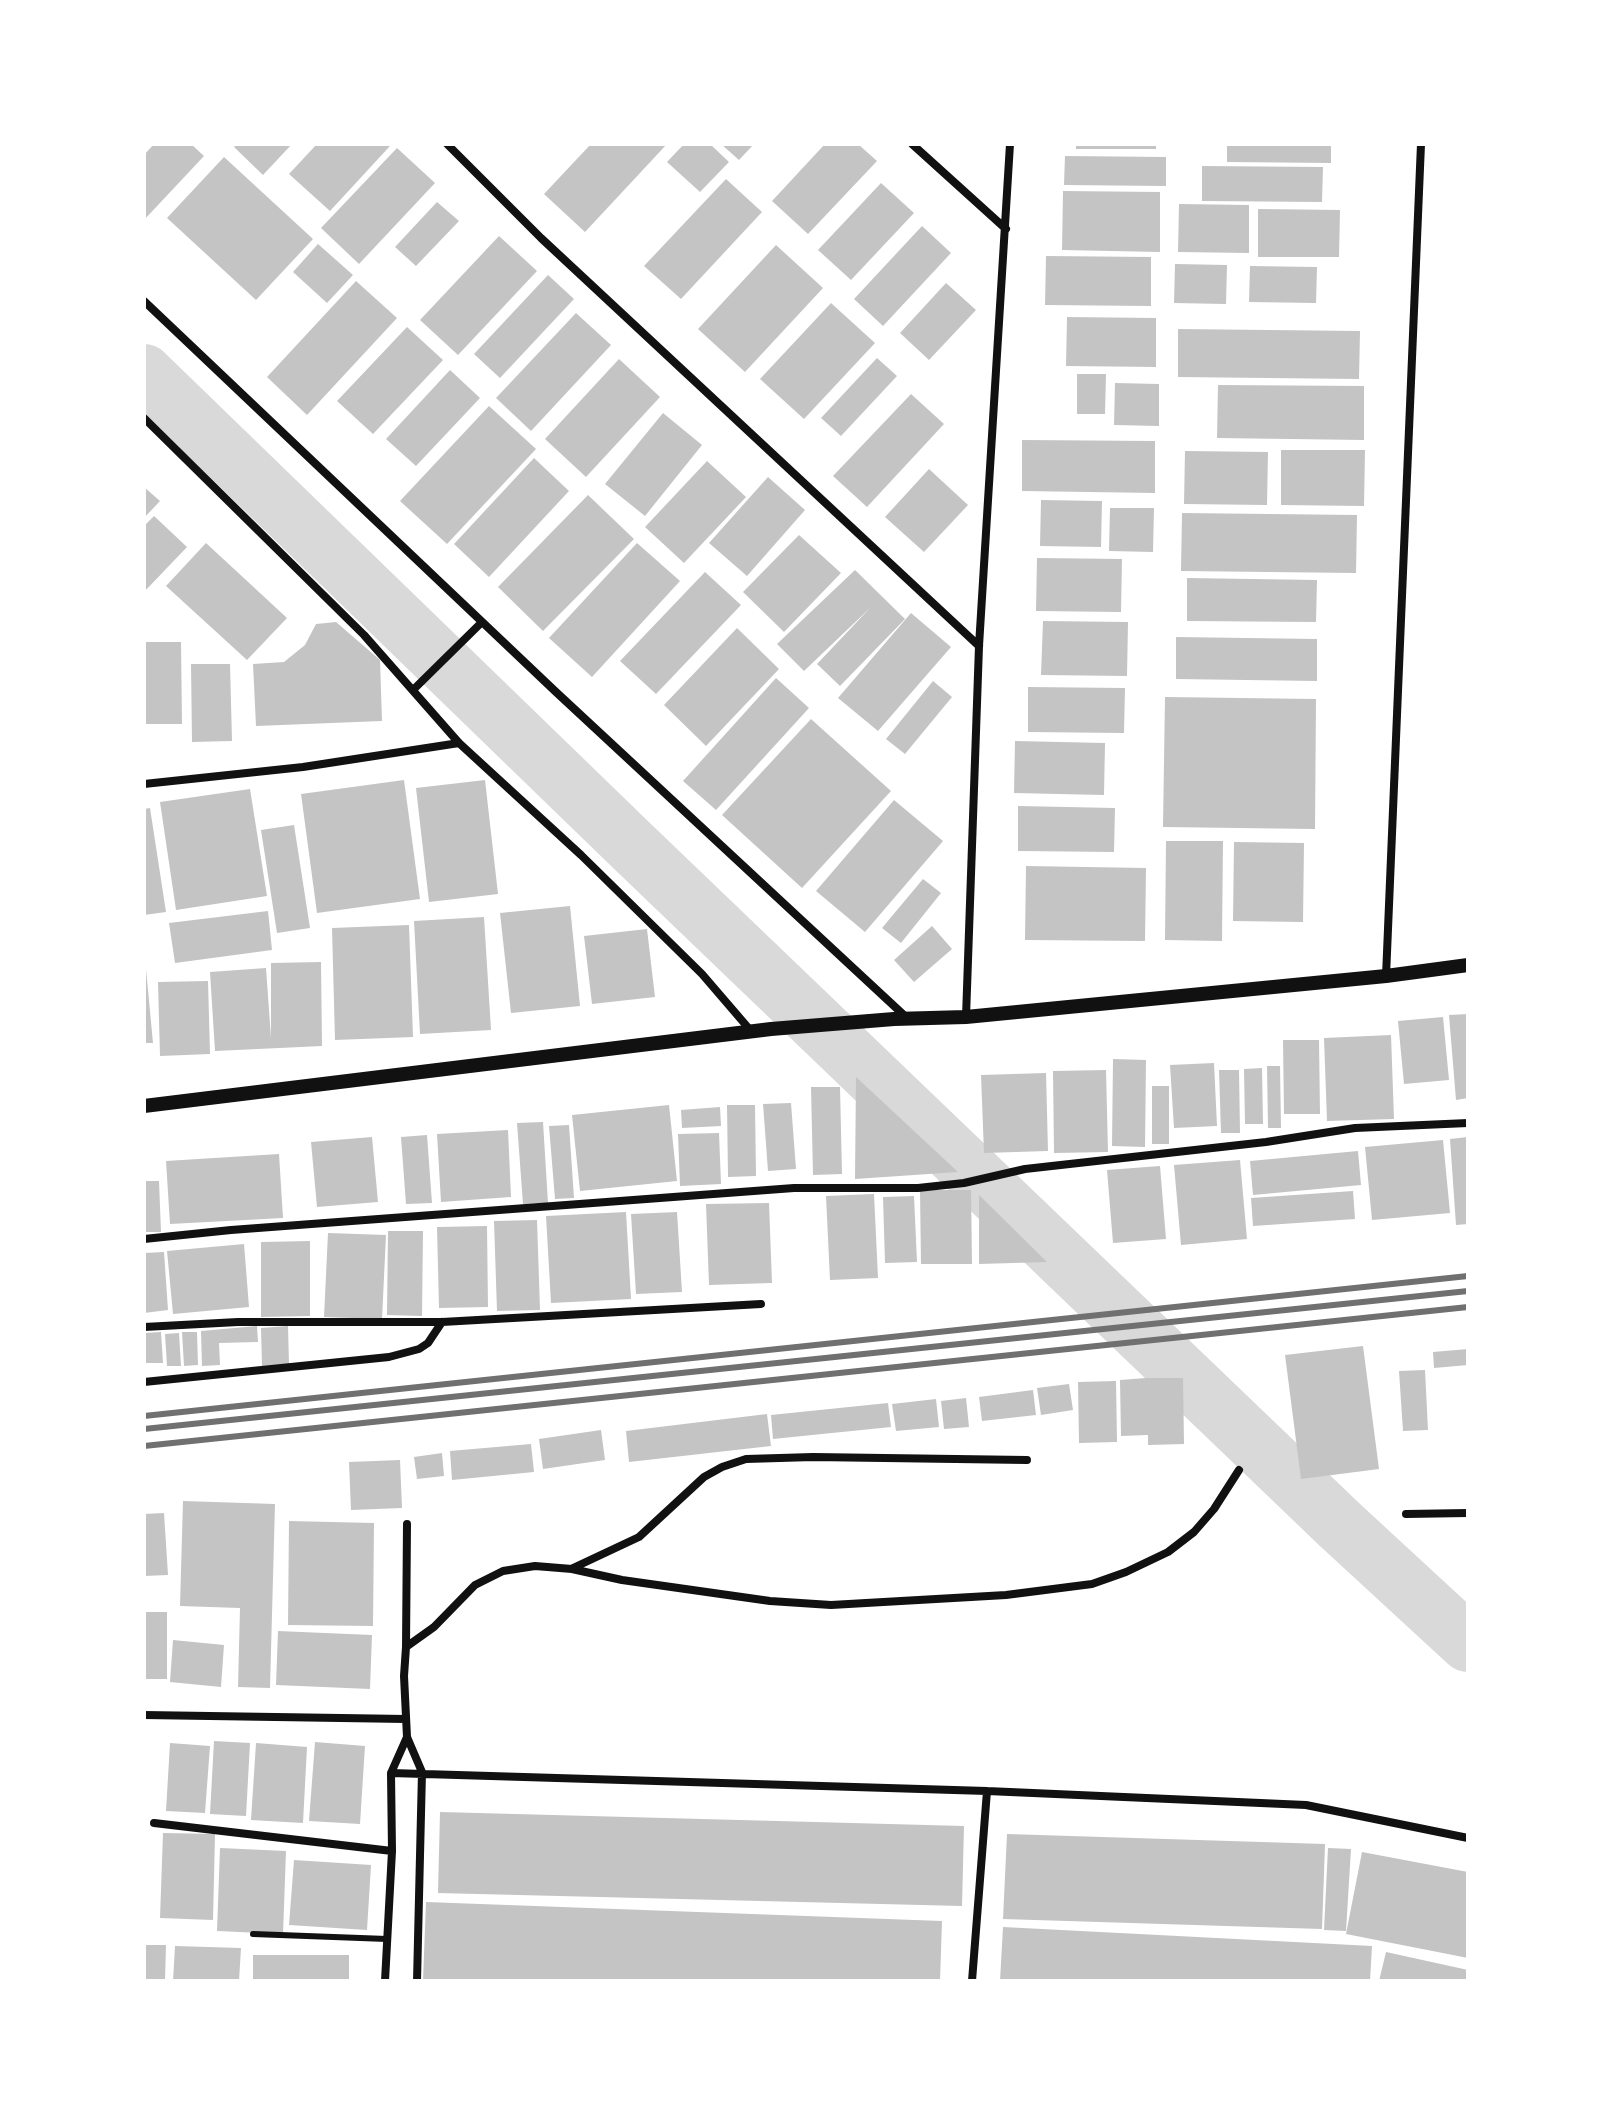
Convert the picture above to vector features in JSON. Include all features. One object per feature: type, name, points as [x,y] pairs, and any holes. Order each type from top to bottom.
[{"type":"street","points":[[447,144],[541,238],[979,646]]},
{"type":"street","points":[[912,144],[1006,229]]},
{"type":"street","points":[[966,1017],[979,646],[1010,144]]},
{"type":"street","points":[[1386,976],[1421,144]]},
{"type":"street","points":[[144,301],[900,1019]]},
{"type":"street","points":[[144,418],[364,635],[459,743],[702,974],[752,1031]]},
{"type":"street","points":[[413,690],[482,622]]},
{"type":"street","points":[[144,784],[303,767],[459,743]]},
{"type":"street","points":[[144,1106],[752,1031],[966,1017],[1386,976],[1468,965]]},
{"type":"street","points":[[144,1239],[778,1189],[918,1188],[964,1183],[1025,1169],[1266,1142],[1355,1128],[1468,1123]]},
{"type":"street","points":[[144,1327],[238,1322],[442,1322],[761,1304]]},
{"type":"street","points":[[144,1382],[405,1354],[428,1343],[442,1322]]},
{"type":"street","points":[[572,1569],[639,1537],[704,1477],[746,1459],[1027,1460]]},
{"type":"street","points":[[406,1647],[434,1627],[475,1585],[503,1571],[535,1566],[572,1569],[622,1580],[756,1599],[831,1605],[991,1596],[1092,1584],[1168,1552],[1194,1532],[1214,1509],[1239,1470]]},
{"type":"street","points":[[1406,1514],[1468,1513]]},
{"type":"street","points":[[407,1524],[407,1737],[422,1772],[417,1981]]},
{"type":"street","points":[[144,1715],[406,1719]]},
{"type":"street","points":[[385,1981],[392,1851],[391,1773],[407,1737]]},
{"type":"street","points":[[391,1773],[987,1791],[1306,1805],[1468,1838]]},
{"type":"street","points":[[972,1981],[987,1791]]},
{"type":"street","points":[[154,1823],[392,1851]]},
{"type":"lane","points":[[253,1934],[387,1939]]},
{"type":"building","points":[[154,144],[191,144],[204,156],[144,220],[144,155]]},
{"type":"building","points":[[237,144],[292,144],[263,175],[234,147]]},
{"type":"building","points":[[317,144],[390,146],[330,211],[289,174]]},
{"type":"building","points":[[591,144],[667,144],[585,232],[544,194]]},
{"type":"building","points":[[684,144],[710,144],[729,162],[700,192],[667,162]]},
{"type":"building","points":[[721,144],[754,144],[739,160]]},
{"type":"building","points":[[825,144],[858,144],[877,161],[808,234],[772,201]]},
{"type":"building","points":[[1076,144],[1156,144],[1156,149],[1076,149]]},
{"type":"building","points":[[1227,144],[1331,144],[1331,163],[1227,162]]},
{"type":"building","points":[[397,148],[435,183],[359,264],[321,228]]},
{"type":"building","points":[[1065,156],[1166,157],[1166,186],[1064,185]]},
{"type":"building","points":[[224,157],[313,239],[256,300],[167,218]]},
{"type":"building","points":[[1202,166],[1323,167],[1322,202],[1202,201]]},
{"type":"building","points":[[726,179],[762,212],[681,299],[644,266]]},
{"type":"building","points":[[881,183],[914,213],[851,280],[818,250]]},
{"type":"building","points":[[1063,191],[1160,192],[1160,252],[1062,250]]},
{"type":"building","points":[[437,202],[459,221],[416,266],[395,247]]},
{"type":"building","points":[[1179,204],[1249,205],[1249,253],[1178,252]]},
{"type":"building","points":[[1258,209],[1340,210],[1339,257],[1258,257]]},
{"type":"building","points":[[922,226],[951,253],[883,326],[854,299]]},
{"type":"building","points":[[499,236],[537,271],[458,355],[420,320]]},
{"type":"building","points":[[318,244],[353,275],[327,303],[293,272]]},
{"type":"building","points":[[776,245],[823,288],[745,372],[698,329]]},
{"type":"building","points":[[1046,256],[1151,257],[1151,306],[1045,305]]},
{"type":"building","points":[[1175,264],[1227,265],[1226,304],[1174,303]]},
{"type":"building","points":[[1250,266],[1317,267],[1316,303],[1249,302]]},
{"type":"building","points":[[548,275],[574,299],[500,378],[474,354]]},
{"type":"building","points":[[356,281],[397,318],[307,415],[267,377]]},
{"type":"building","points":[[946,283],[976,310],[929,360],[900,333]]},
{"type":"building","points":[[831,303],[875,343],[804,419],[760,379]]},
{"type":"building","points":[[576,313],[611,345],[531,431],[496,398]]},
{"type":"building","points":[[1067,317],[1156,318],[1156,367],[1066,366]]},
{"type":"building","points":[[407,327],[443,360],[373,434],[337,401]]},
{"type":"building","points":[[1178,329],[1360,331],[1359,379],[1178,377]]},
{"type":"building","points":[[877,358],[897,376],[841,436],[821,418]]},
{"type":"building","points":[[619,359],[660,397],[586,477],[545,439]]},
{"type":"building","points":[[450,370],[480,398],[416,466],[386,439]]},
{"type":"building","points":[[1077,374],[1106,374],[1105,414],[1077,414]]},
{"type":"building","points":[[1115,383],[1159,384],[1159,426],[1114,425]]},
{"type":"building","points":[[1218,385],[1364,386],[1364,440],[1217,438]]},
{"type":"building","points":[[911,394],[944,424],[867,507],[833,476]]},
{"type":"building","points":[[489,406],[536,449],[447,544],[400,501]]},
{"type":"building","points":[[663,413],[702,445],[645,516],[605,484]]},
{"type":"building","points":[[1022,440],[1155,441],[1155,493],[1022,491]]},
{"type":"building","points":[[1281,450],[1365,450],[1364,506],[1281,505]]},
{"type":"building","points":[[1185,451],[1268,452],[1267,505],[1184,504]]},
{"type":"building","points":[[534,458],[569,491],[489,577],[454,544]]},
{"type":"building","points":[[707,461],[746,497],[684,563],[645,527]]},
{"type":"building","points":[[929,469],[968,505],[924,552],[885,517]]},
{"type":"building","points":[[768,477],[805,510],[747,576],[709,543]]},
{"type":"building","points":[[144,487],[160,501],[144,518]]},
{"type":"building","points":[[588,495],[634,539],[543,631],[498,587]]},
{"type":"building","points":[[1041,500],[1102,501],[1101,547],[1040,546]]},
{"type":"building","points":[[1110,508],[1154,508],[1153,552],[1109,551]]},
{"type":"building","points":[[1182,513],[1357,515],[1356,573],[1181,571]]},
{"type":"building","points":[[154,516],[187,547],[144,592],[144,526]]},
{"type":"building","points":[[799,535],[841,573],[784,632],[743,592]]},
{"type":"building","points":[[206,543],[287,618],[247,660],[166,586]]},
{"type":"building","points":[[637,543],[680,581],[592,677],[549,638]]},
{"type":"building","points":[[1037,558],[1122,559],[1121,612],[1036,611]]},
{"type":"building","points":[[855,570],[905,619],[840,686],[817,664],[870,608],[804,671],[777,644]]},
{"type":"building","points":[[705,572],[741,605],[656,694],[620,661]]},
{"type":"building","points":[[1187,578],[1317,580],[1316,622],[1187,621]]},
{"type":"building","points":[[911,613],[951,647],[878,731],[838,698]]},
{"type":"building","points":[[1043,621],[1128,622],[1127,676],[1041,675]]},
{"type":"building","points":[[336,622],[380,660],[382,721],[256,726],[253,664],[284,662],[305,645],[316,624]]},
{"type":"building","points":[[737,628],[779,669],[706,746],[664,705]]},
{"type":"building","points":[[1176,637],[1317,639],[1317,681],[1176,679]]},
{"type":"building","points":[[144,642],[181,642],[182,724],[144,724]]},
{"type":"building","points":[[191,664],[230,664],[232,741],[192,742]]},
{"type":"building","points":[[776,678],[809,708],[716,810],[683,781]]},
{"type":"building","points":[[933,681],[952,697],[905,754],[886,739]]},
{"type":"building","points":[[1028,687],[1125,688],[1124,733],[1028,732]]},
{"type":"building","points":[[1165,697],[1316,699],[1315,829],[1163,827]]},
{"type":"building","points":[[811,719],[891,791],[802,888],[722,815]]},
{"type":"building","points":[[1015,741],[1105,743],[1104,795],[1014,793]]},
{"type":"building","points":[[404,780],[420,899],[317,913],[301,794]]},
{"type":"building","points":[[485,780],[498,894],[429,902],[416,788]]},
{"type":"building","points":[[250,789],[267,896],[176,910],[160,802]]},
{"type":"building","points":[[894,800],[943,841],[865,932],[816,891]]},
{"type":"building","points":[[1018,806],[1115,808],[1114,852],[1018,851]]},
{"type":"building","points":[[150,808],[166,912],[144,915],[144,809]]},
{"type":"building","points":[[294,825],[310,928],[277,933],[261,830]]},
{"type":"building","points":[[1166,841],[1223,841],[1222,941],[1165,940]]},
{"type":"building","points":[[1234,842],[1304,843],[1303,922],[1233,921]]},
{"type":"building","points":[[1026,866],[1146,868],[1145,941],[1025,940]]},
{"type":"building","points":[[923,879],[941,893],[901,943],[882,928]]},
{"type":"building","points":[[570,906],[580,1006],[511,1013],[500,913]]},
{"type":"building","points":[[268,911],[272,950],[175,963],[169,923]]},
{"type":"building","points":[[484,917],[491,1030],[420,1034],[414,921]]},
{"type":"building","points":[[409,925],[413,1037],[335,1040],[332,928]]},
{"type":"building","points":[[932,926],[952,949],[914,982],[894,960]]},
{"type":"building","points":[[647,929],[655,997],[592,1004],[584,936]]},
{"type":"building","points":[[321,962],[322,1046],[215,1051],[210,972],[266,968],[271,1038],[271,963]]},
{"type":"building","points":[[146,969],[153,1043],[144,1043]]},
{"type":"building","points":[[208,981],[210,1054],[160,1056],[158,982]]},
{"type":"building","points":[[1468,1014],[1468,1098],[1456,1100],[1449,1015]]},
{"type":"building","points":[[1443,1017],[1449,1080],[1404,1084],[1398,1021]]},
{"type":"building","points":[[1391,1035],[1394,1119],[1327,1121],[1324,1038]]},
{"type":"building","points":[[1283,1040],[1319,1040],[1320,1114],[1284,1114]]},
{"type":"building","points":[[1113,1059],[1146,1060],[1145,1147],[1112,1146]]},
{"type":"building","points":[[1214,1063],[1217,1126],[1174,1128],[1170,1065]]},
{"type":"building","points":[[1267,1066],[1280,1066],[1281,1128],[1268,1128]]},
{"type":"building","points":[[1262,1068],[1263,1124],[1245,1124],[1244,1069]]},
{"type":"building","points":[[1106,1070],[1108,1152],[1054,1153],[1053,1071]]},
{"type":"building","points":[[1219,1070],[1239,1070],[1240,1133],[1221,1133]]},
{"type":"building","points":[[1046,1073],[1048,1151],[984,1153],[981,1075]]},
{"type":"building","points":[[856,1077],[958,1172],[855,1179]]},
{"type":"building","points":[[1152,1086],[1169,1086],[1169,1144],[1152,1144]]},
{"type":"building","points":[[811,1087],[840,1087],[842,1174],[813,1175]]},
{"type":"building","points":[[791,1103],[796,1169],[768,1171],[763,1104]]},
{"type":"building","points":[[669,1105],[677,1181],[580,1191],[572,1115]]},
{"type":"building","points":[[727,1105],[755,1105],[756,1176],[728,1177]]},
{"type":"building","points":[[720,1107],[721,1126],[682,1128],[681,1110]]},
{"type":"building","points":[[543,1122],[548,1203],[523,1204],[517,1123]]},
{"type":"building","points":[[569,1125],[574,1198],[555,1199],[549,1126]]},
{"type":"building","points":[[508,1130],[511,1197],[441,1202],[437,1134]]},
{"type":"building","points":[[719,1133],[721,1184],[680,1186],[678,1134]]},
{"type":"building","points":[[427,1135],[432,1203],[406,1204],[401,1137]]},
{"type":"building","points":[[372,1137],[378,1202],[317,1207],[311,1142]]},
{"type":"building","points":[[1468,1137],[1468,1224],[1456,1225],[1450,1139]]},
{"type":"building","points":[[1443,1140],[1450,1213],[1372,1220],[1365,1147]]},
{"type":"building","points":[[1358,1151],[1361,1185],[1253,1195],[1250,1161]]},
{"type":"building","points":[[279,1154],[283,1218],[170,1224],[166,1161]]},
{"type":"building","points":[[1240,1160],[1247,1239],[1181,1245],[1174,1165]]},
{"type":"building","points":[[1160,1166],[1166,1239],[1113,1243],[1107,1170]]},
{"type":"building","points":[[144,1181],[159,1181],[161,1232],[144,1232]]},
{"type":"building","points":[[920,1190],[971,1190],[972,1264],[921,1264]]},
{"type":"building","points":[[1353,1191],[1355,1219],[1253,1226],[1251,1198]]},
{"type":"building","points":[[874,1194],[878,1278],[830,1280],[826,1196]]},
{"type":"building","points":[[979,1195],[1047,1262],[979,1264]]},
{"type":"building","points":[[914,1196],[917,1262],[885,1263],[883,1197]]},
{"type":"building","points":[[769,1203],[772,1283],[709,1285],[706,1204]]},
{"type":"building","points":[[626,1212],[631,1299],[551,1303],[546,1216]]},
{"type":"building","points":[[677,1212],[682,1292],[636,1294],[631,1214]]},
{"type":"building","points":[[537,1220],[540,1310],[497,1311],[494,1221]]},
{"type":"building","points":[[487,1226],[488,1307],[439,1308],[437,1227]]},
{"type":"building","points":[[388,1231],[423,1231],[422,1316],[387,1315]]},
{"type":"building","points":[[328,1233],[386,1235],[382,1319],[324,1317]]},
{"type":"building","points":[[310,1241],[310,1316],[261,1317],[261,1242]]},
{"type":"building","points":[[244,1244],[249,1307],[173,1314],[167,1251]]},
{"type":"building","points":[[164,1252],[168,1310],[144,1313],[144,1253]]},
{"type":"building","points":[[257,1326],[258,1342],[219,1343],[220,1365],[202,1366],[201,1331]]},
{"type":"building","points":[[288,1326],[289,1365],[262,1366],[261,1328]]},
{"type":"building","points":[[161,1332],[163,1363],[144,1363],[144,1333]]},
{"type":"building","points":[[182,1332],[197,1332],[198,1365],[184,1366]]},
{"type":"building","points":[[179,1333],[181,1366],[167,1366],[165,1334]]},
{"type":"building","points":[[1363,1346],[1379,1469],[1301,1479],[1285,1355]]},
{"type":"building","points":[[1468,1349],[1468,1365],[1434,1368],[1433,1352]]},
{"type":"building","points":[[1425,1370],[1428,1430],[1403,1431],[1399,1371]]},
{"type":"building","points":[[1183,1378],[1184,1444],[1148,1445],[1148,1435],[1121,1436],[1120,1380]]},
{"type":"building","points":[[1116,1381],[1117,1442],[1079,1443],[1078,1382]]},
{"type":"building","points":[[1069,1384],[1073,1410],[1041,1415],[1037,1388]]},
{"type":"building","points":[[1033,1390],[1036,1415],[982,1421],[979,1397]]},
{"type":"building","points":[[966,1398],[969,1427],[944,1429],[941,1401]]},
{"type":"building","points":[[936,1399],[939,1427],[896,1431],[892,1404]]},
{"type":"building","points":[[888,1403],[891,1427],[773,1439],[771,1415]]},
{"type":"building","points":[[767,1414],[771,1446],[629,1462],[626,1431]]},
{"type":"building","points":[[601,1430],[605,1460],[543,1469],[539,1439]]},
{"type":"building","points":[[531,1444],[534,1472],[452,1480],[450,1451]]},
{"type":"building","points":[[442,1453],[444,1476],[417,1479],[414,1457]]},
{"type":"building","points":[[400,1460],[402,1508],[351,1510],[349,1462]]},
{"type":"building","points":[[183,1501],[275,1504],[270,1688],[238,1687],[240,1608],[180,1606]]},
{"type":"building","points":[[164,1513],[168,1575],[144,1576],[144,1514]]},
{"type":"building","points":[[289,1521],[374,1523],[373,1626],[288,1625]]},
{"type":"building","points":[[144,1612],[167,1612],[167,1679],[144,1679]]},
{"type":"building","points":[[278,1631],[372,1635],[370,1689],[276,1685]]},
{"type":"building","points":[[173,1640],[224,1645],[221,1687],[170,1682]]},
{"type":"building","points":[[214,1741],[250,1743],[246,1816],[210,1814]]},
{"type":"building","points":[[315,1742],[365,1746],[360,1824],[309,1821]]},
{"type":"building","points":[[170,1743],[210,1746],[205,1813],[166,1811]]},
{"type":"building","points":[[256,1743],[307,1747],[303,1823],[251,1820]]},
{"type":"building","points":[[440,1812],[964,1826],[962,1906],[438,1893]]},
{"type":"building","points":[[163,1833],[215,1834],[213,1920],[160,1918]]},
{"type":"building","points":[[1007,1834],[1325,1844],[1322,1929],[1003,1919]]},
{"type":"building","points":[[220,1848],[286,1851],[283,1934],[217,1931]]},
{"type":"building","points":[[1328,1848],[1351,1849],[1346,1931],[1324,1930]]},
{"type":"building","points":[[1362,1852],[1468,1872],[1468,1958],[1346,1934]]},
{"type":"building","points":[[294,1860],[371,1865],[367,1930],[289,1925]]},
{"type":"building","points":[[426,1902],[942,1921],[940,1981],[423,1981]]},
{"type":"building","points":[[1003,1927],[1372,1946],[1370,1981],[1000,1981]]},
{"type":"building","points":[[144,1945],[166,1945],[165,1981],[144,1981]]},
{"type":"building","points":[[175,1946],[241,1948],[239,1981],[173,1981]]},
{"type":"building","points":[[1386,1952],[1468,1970],[1468,1981],[1379,1981]]},
{"type":"building","points":[[253,1955],[349,1955],[349,1981],[253,1981]]},
{"type":"waterway","points":[[144,373],[630,844],[1340,1525],[1468,1643]]},
{"type":"railway","points":[[144,1416],[1468,1276]]},
{"type":"railway","points":[[144,1429],[1468,1291]]},
{"type":"railway","points":[[144,1446],[1468,1307]]}]
